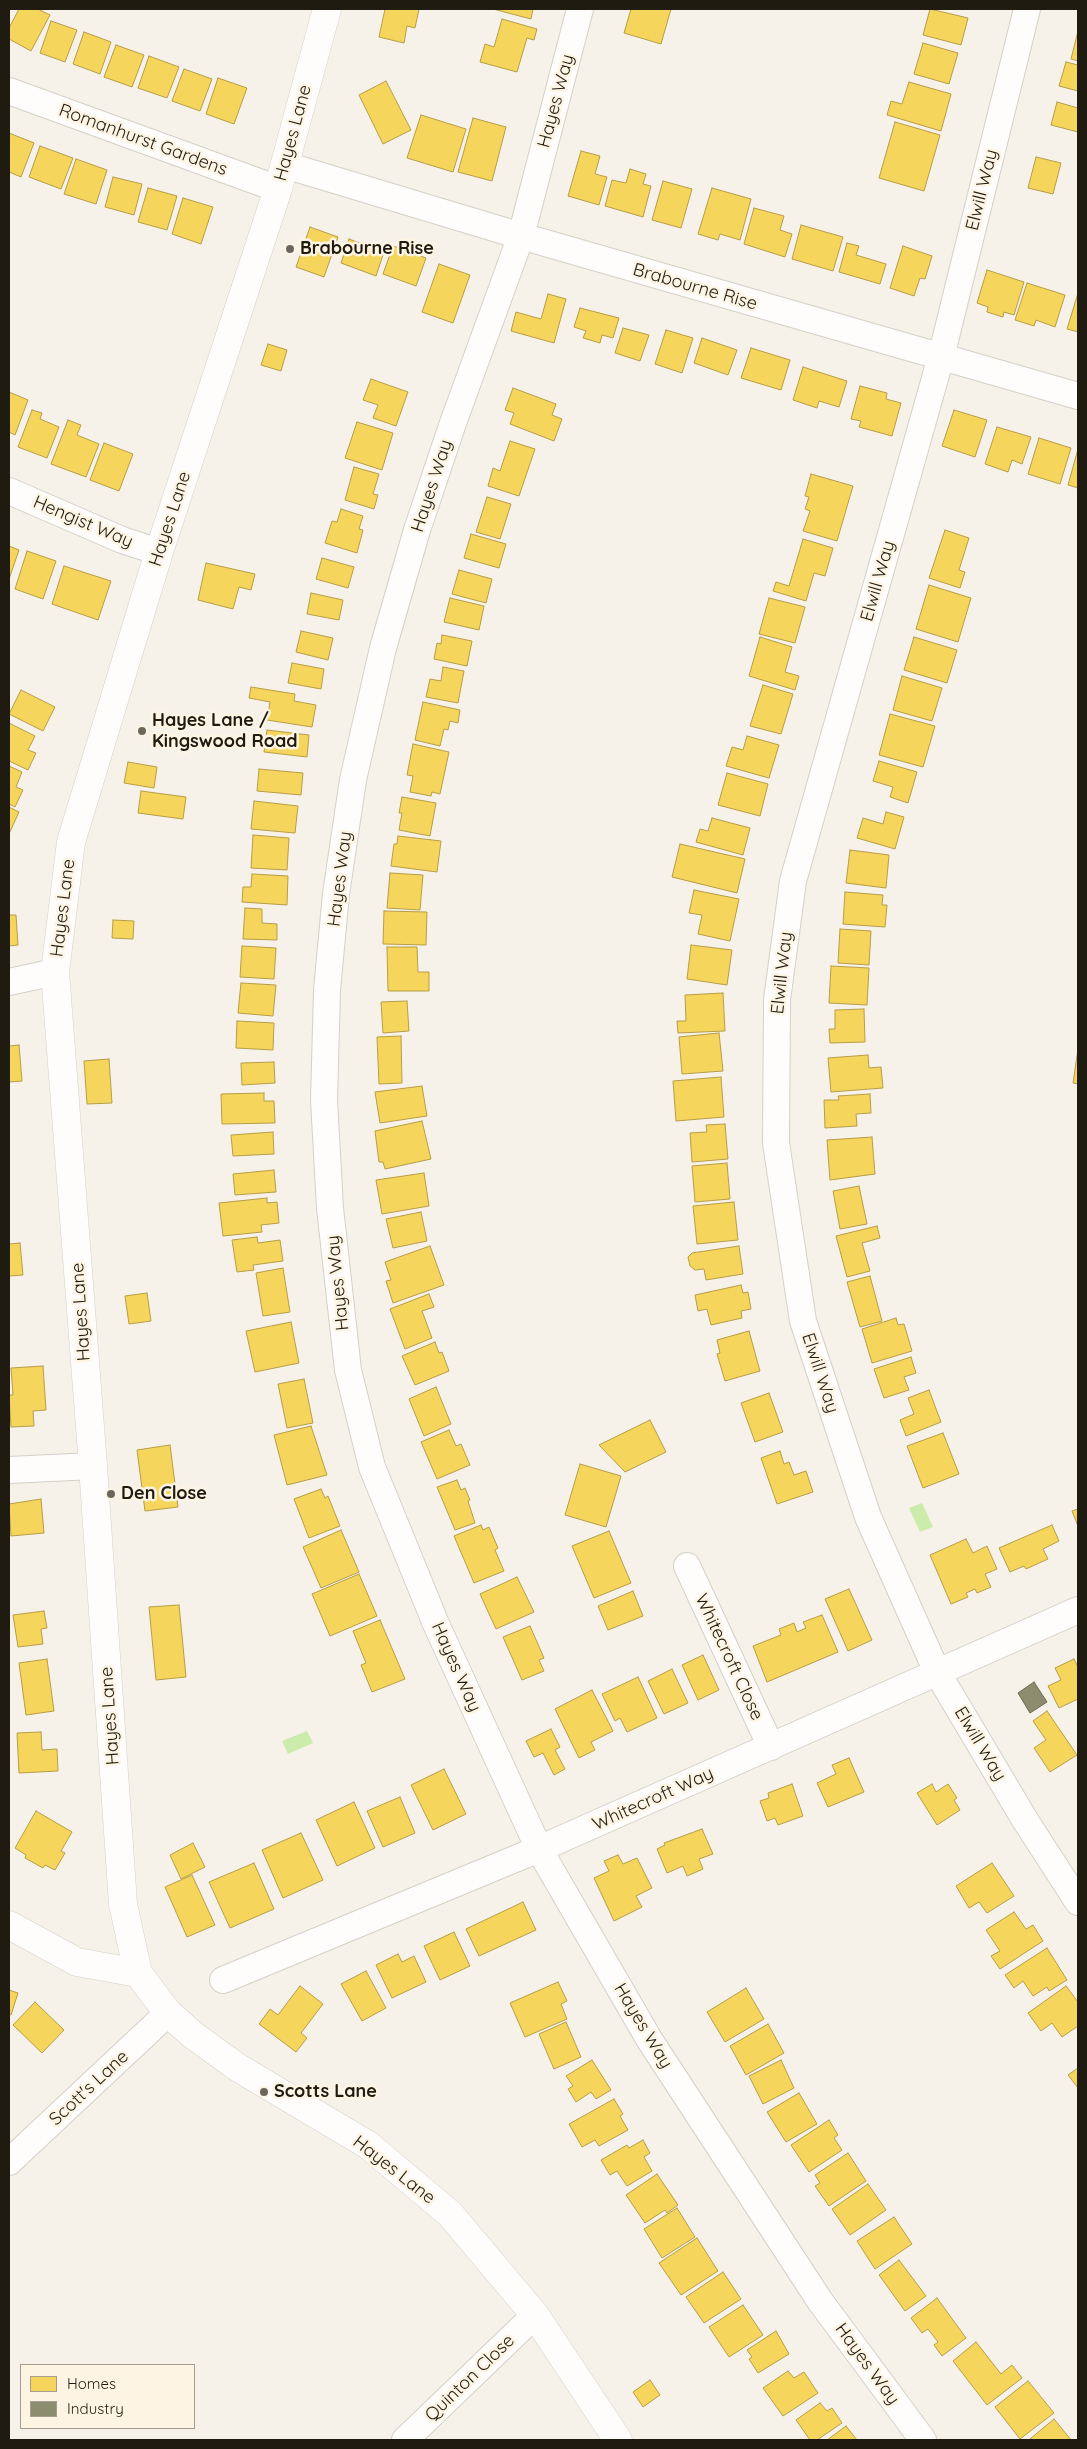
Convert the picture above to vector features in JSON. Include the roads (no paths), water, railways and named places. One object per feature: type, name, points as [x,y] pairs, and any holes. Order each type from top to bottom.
[{"type":"main road","name":"Hayes Lane","points":[[327,9],[282,177],[159,552],[71,842],[55,972],[93,1466],[123,1904],[138,1973],[168,2013],[193,2035],[237,2067],[368,2146],[450,2214],[535,2315],[618,2440]]},
{"type":"main road","points":[[9,1925],[77,1962],[138,1973]]},
{"type":"street","name":"Hayes Way","points":[[580,9],[521,236],[417,530],[383,648],[354,780],[336,894],[327,990],[324,1100],[330,1208],[348,1370],[372,1467],[436,1624],[539,1849],[649,2039],[820,2301],[923,2440]]},
{"type":"street","name":"Elwill Way","points":[[1027,9],[941,357],[793,881],[777,1000],[776,1142],[802,1321],[868,1517],[937,1672],[1025,1820],[1078,1902]]},
{"type":"street","name":"Romanhurst Gardens","points":[[9,91],[282,177]]},
{"type":"street","name":"Brabourne Rise","points":[[282,177],[521,236],[1078,396]]},
{"type":"street","name":"Hengist Way","points":[[9,491],[122,540],[159,552]]},
{"type":"street","points":[[9,982],[55,972]]},
{"type":"street","points":[[9,1470],[93,1466]]},
{"type":"street","name":"Whitecroft Close","points":[[687,1566],[771,1747]]},
{"type":"street","name":"Whitecroft Way","points":[[223,1980],[539,1849],[1078,1610]]},
{"type":"street","name":"Scott's Lane","points":[[9,2162],[168,2013]]},
{"type":"street","name":"Quinton Close","points":[[405,2440],[535,2315]]},
{"type":"place","name":"Brabourne Rise","points":[[290,249]]},
{"type":"place","name":"Hayes Lane / Kingswood Road","points":[[142,731]]},
{"type":"place","name":"Den Close","points":[[111,1494]]},
{"type":"place","name":"Scotts Lane","points":[[264,2092]]}]
